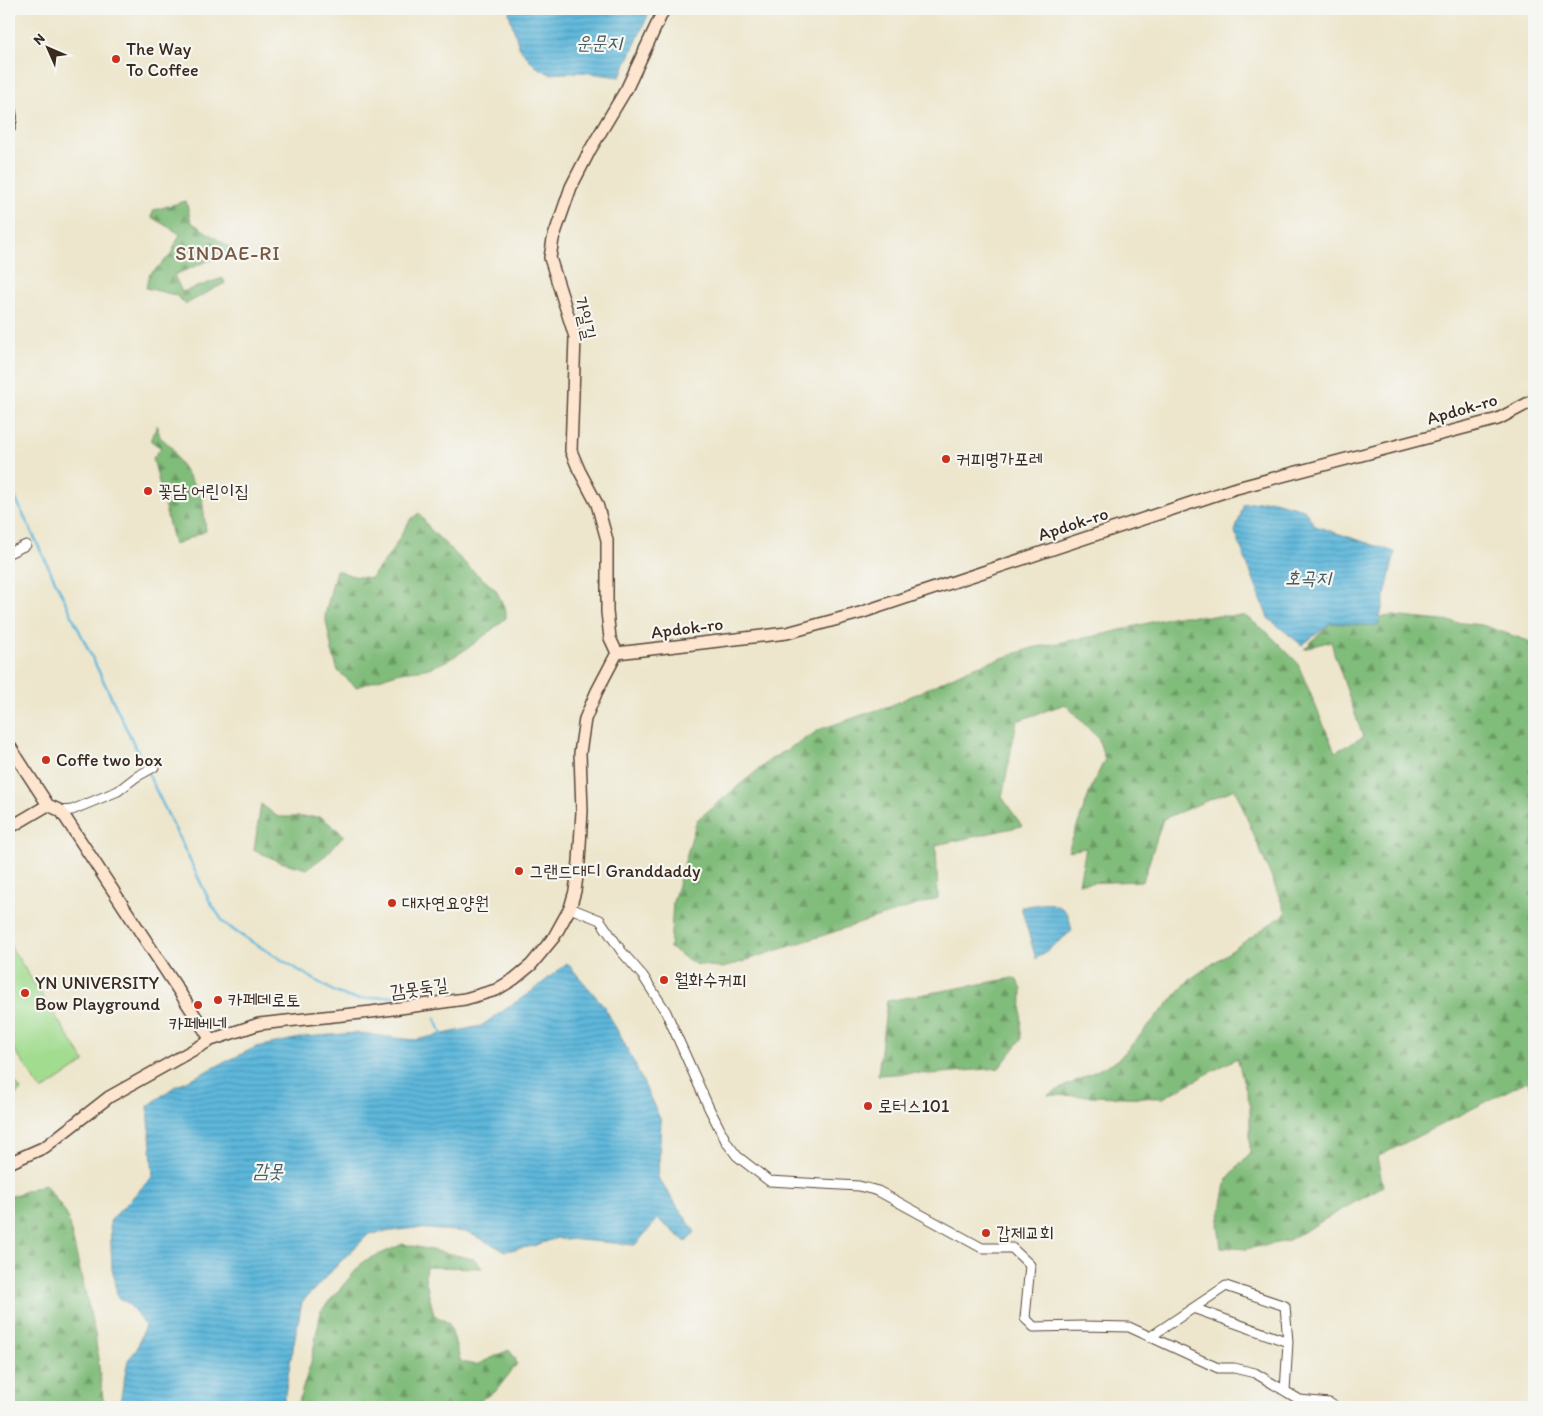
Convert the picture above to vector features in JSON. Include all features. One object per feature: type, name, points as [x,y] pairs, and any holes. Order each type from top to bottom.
[{"type":"street","name":"가일길","points":[[617,653],[610,638],[607,612],[606,540],[598,504],[578,470],[571,451],[574,337],[550,258],[552,239],[571,188],[590,150],[627,88],[664,9]]},
{"type":"street","points":[[9,106],[11,118],[9,128]]},
{"type":"street","name":"Apdok-ro","points":[[617,653],[787,633],[860,614],[1233,489],[1498,419],[1534,400]]},
{"type":"street","points":[[9,553],[26,545]]},
{"type":"street","name":"감못둑길","points":[[9,1163],[45,1146],[109,1097],[211,1040],[237,1030],[259,1024],[464,1000],[496,990],[514,979],[531,965],[554,937],[570,908],[575,892],[582,811],[580,753],[585,719],[596,691],[617,653]]},
{"type":"street","points":[[9,745],[48,805],[61,811],[72,810],[118,791],[136,777],[154,767]]},
{"type":"street","points":[[9,828],[48,805]]},
{"type":"street","points":[[61,811],[211,1040]]},
{"type":"street","points":[[570,908],[600,920],[622,952],[643,976],[666,1012],[709,1108],[727,1143],[737,1156],[769,1181],[869,1188],[878,1191],[982,1248],[1012,1248],[1030,1265],[1025,1318],[1034,1327],[1129,1327],[1218,1368],[1234,1368],[1255,1373],[1300,1400],[1329,1403],[1336,1407]]},
{"type":"street","points":[[1150,1336],[1226,1286],[1285,1306],[1288,1342],[1285,1391]]},
{"type":"street","points":[[1193,1308],[1288,1342]]},
{"type":"green space","points":[[186,201],[191,222],[234,250],[174,275],[182,292],[223,278],[225,283],[186,304],[175,295],[146,288],[149,275],[170,256],[180,234],[151,217],[154,210]]},
{"type":"green space","points":[[157,425],[160,437],[172,447],[176,457],[202,497],[206,531],[174,545],[153,458],[161,448],[151,441]]},
{"type":"green space","points":[[419,513],[430,529],[473,571],[496,590],[506,611],[506,618],[472,645],[445,662],[426,669],[397,673],[356,687],[338,671],[325,615],[336,570],[353,576],[371,578],[390,554],[410,520]]},
{"type":"green space","points":[[1175,616],[1245,616],[1267,632],[1297,662],[1335,752],[1363,737],[1331,641],[1304,649],[1331,623],[1392,616],[1482,625],[1534,643],[1534,1091],[1527,1081],[1377,1157],[1383,1186],[1287,1241],[1246,1249],[1221,1247],[1218,1224],[1227,1179],[1250,1153],[1250,1104],[1237,1058],[1163,1098],[1048,1095],[1118,1060],[1189,980],[1286,913],[1235,789],[1163,819],[1143,881],[1079,883],[1086,848],[1068,851],[1092,786],[1105,759],[1098,738],[1065,704],[1017,721],[1002,797],[1022,826],[936,845],[938,898],[723,968],[695,964],[670,948],[673,902],[697,820],[770,760],[821,729],[892,705],[969,669],[1032,648],[1105,634]]},
{"type":"green space","points":[[261,804],[278,817],[321,817],[344,835],[326,855],[307,869],[281,862],[254,850]]},
{"type":"green space","name":"YN UNIVERSITY Bow Playground","points":[[9,944],[85,1062],[42,1091],[9,1042]]},
{"type":"green space","points":[[1013,978],[1018,981],[1022,990],[1021,1040],[999,1068],[931,1074],[878,1075],[887,1001]]},
{"type":"green space","points":[[9,1075],[21,1090],[9,1101]]},
{"type":"green space","points":[[45,1184],[67,1215],[95,1334],[104,1407],[19,1407],[9,1389],[9,1197]]},
{"type":"green space","points":[[403,1244],[474,1259],[482,1268],[426,1267],[425,1278],[434,1315],[449,1323],[461,1362],[476,1365],[509,1350],[517,1364],[495,1392],[466,1407],[297,1407],[311,1362],[321,1311],[364,1261]]},
{"type":"water","name":"운문지","points":[[511,9],[651,9],[620,77],[581,72],[550,74],[535,66],[519,47],[509,13]]},
{"type":"water","name":"호곡지","points":[[1270,500],[1304,509],[1315,526],[1395,552],[1378,626],[1331,623],[1302,645],[1268,618],[1235,532],[1244,504]]},
{"type":"water","points":[[1048,903],[1060,907],[1066,912],[1072,931],[1036,959],[1021,907]]},
{"type":"water","name":"감못","points":[[567,963],[604,1006],[630,1054],[661,1121],[658,1178],[695,1232],[686,1242],[658,1219],[635,1245],[557,1238],[533,1246],[505,1251],[467,1232],[415,1228],[369,1234],[302,1302],[283,1407],[119,1407],[128,1360],[137,1349],[145,1325],[129,1305],[117,1297],[112,1269],[110,1221],[153,1176],[148,1106],[174,1087],[256,1047],[305,1037],[356,1033],[415,1040],[481,1026],[535,989]]},
{"type":"waterway","points":[[9,485],[210,902],[224,923],[335,992],[360,999],[407,995]]},
{"type":"waterway","points":[[435,1018],[442,1034]]},
{"type":"place","name":"The Way To Coffee","points":[[116,59]]},
{"type":"place","name":"커피명가포레","points":[[946,459]]},
{"type":"place","name":"꽃담 어린이집","points":[[148,491]]},
{"type":"place","name":"Coffe two box","points":[[46,760]]},
{"type":"place","name":"그랜드대디 Granddaddy","points":[[519,871]]},
{"type":"place","name":"대자연요양원","points":[[392,903]]},
{"type":"place","name":"월화수커피","points":[[664,980]]},
{"type":"place","name":"YN UNIVERSITY Bow Playground","points":[[25,993]]},
{"type":"place","name":"카페데로토","points":[[218,1000]]},
{"type":"place","name":"카페베네","points":[[198,1005]]},
{"type":"place","name":"로터스101","points":[[868,1106]]},
{"type":"place","name":"갑제교회","points":[[986,1233]]},
{"type":"district","name":"SINDAE-RI","points":[[228,253]]}]
